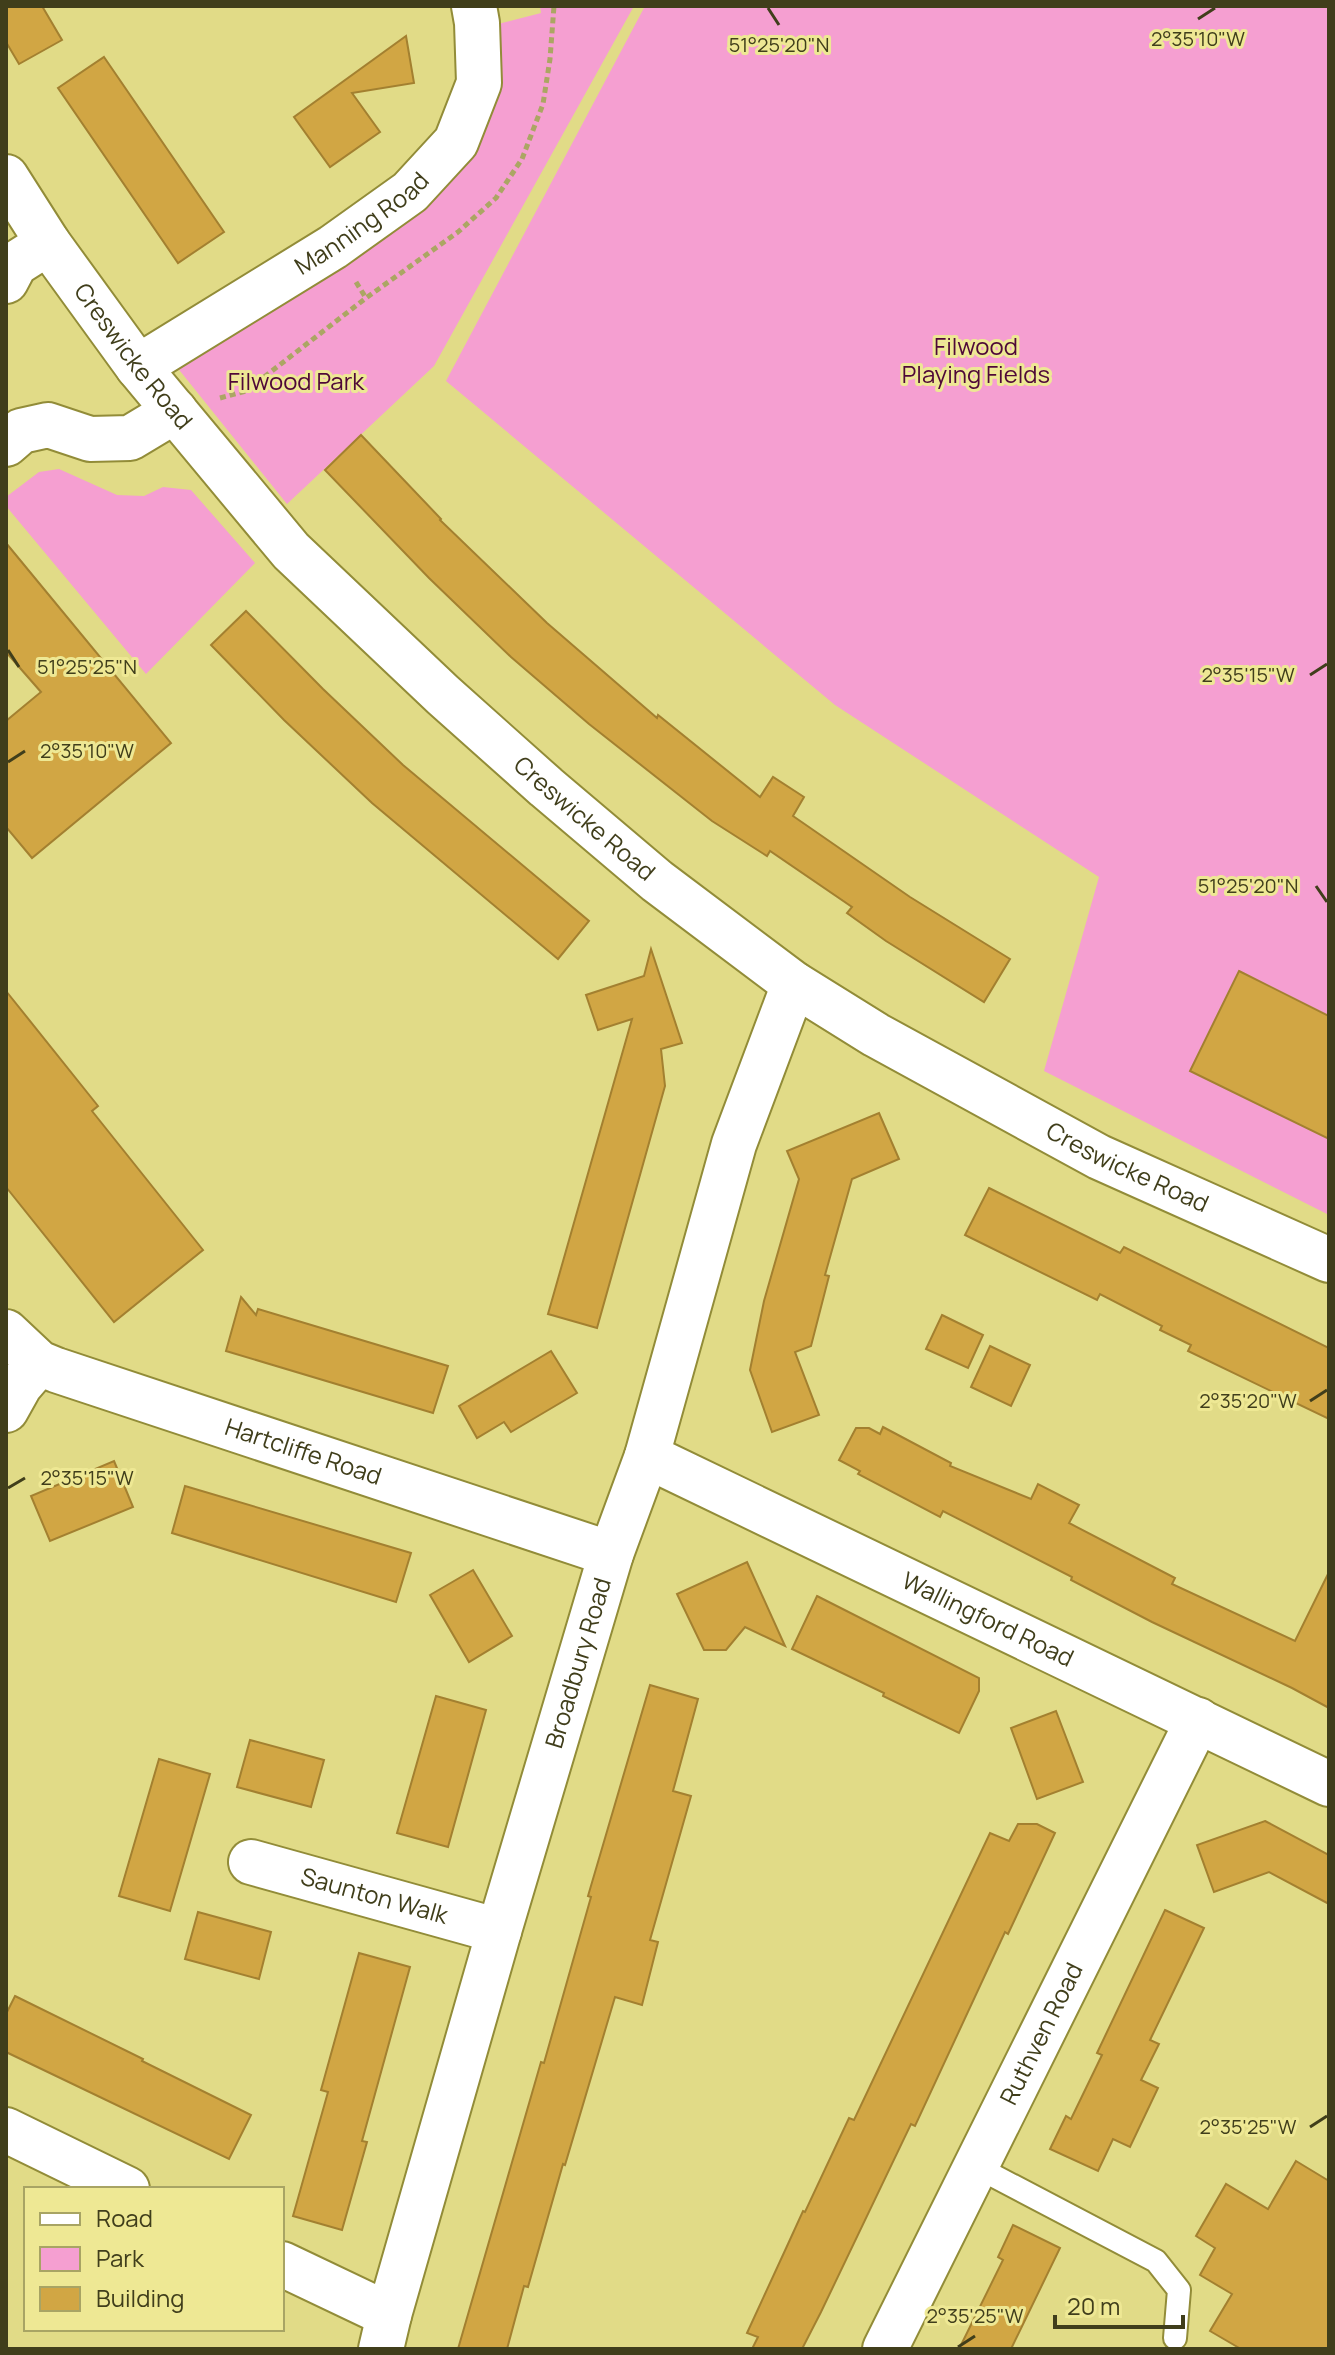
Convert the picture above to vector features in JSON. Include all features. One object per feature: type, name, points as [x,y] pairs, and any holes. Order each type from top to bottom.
[{"type":"street","name":"Manning Road","points":[[138,367],[333,247],[410,192],[456,142],[479,83],[474,6]]},
{"type":"street","name":"Creswicke Road","points":[[6,177],[48,243],[138,367],[291,551],[443,695],[657,881],[794,984],[876,1035],[1099,1157],[1329,1260]]},
{"type":"street","points":[[6,281],[15,264],[48,243]]},
{"type":"street","points":[[6,444],[21,431],[48,425],[90,439],[130,438],[175,411]]},
{"type":"street","name":"Broadbury Road","points":[[385,2332],[611,1554],[647,1456],[734,1144],[794,984]]},
{"type":"street","name":"Hartcliffe Road","points":[[6,1332],[39,1363],[611,1554]]},
{"type":"street","points":[[6,1410],[20,1385],[39,1363]]},
{"type":"street","name":"Wallingford Road","points":[[647,1456],[1329,1784]]},
{"type":"street","name":"Ruthven Road","points":[[885,2349],[1198,1720]]},
{"type":"street","name":"Saunton Walk","points":[[251,1862],[499,1931]]},
{"type":"street","points":[[6,2130],[123,2187]]},
{"type":"street","points":[[284,2265],[385,2332]]},
{"type":"lane","points":[[975,2166],[1156,2261],[1179,2290],[1175,2338]]},
{"type":"green space","name":"Filwood Park","points":[[540,6],[634,6],[434,366],[287,504],[172,361],[425,206],[450,182],[470,155],[498,24],[541,13]]},
{"type":"green space","name":"Filwood Playing Fields","points":[[645,6],[1329,6],[1329,1215],[1044,1071],[1099,877],[835,705],[446,381]]},
{"type":"green space","points":[[59,469],[117,495],[144,496],[163,487],[191,490],[255,563],[146,674],[6,506],[6,497],[39,472]]},
{"type":"building","points":[[6,6],[42,6],[62,40],[19,64],[6,42]]},
{"type":"building","points":[[406,36],[414,83],[352,93],[380,132],[330,167],[294,117]]},
{"type":"building","points":[[104,57],[224,232],[178,263],[58,88]]},
{"type":"building","points":[[361,435],[440,520],[547,623],[657,718],[658,715],[760,797],[773,777],[804,797],[793,816],[910,897],[1010,959],[984,1002],[886,941],[847,913],[852,907],[770,851],[767,856],[712,821],[589,724],[511,657],[429,578],[325,470]]},
{"type":"building","points":[[6,543],[171,743],[32,858],[6,827],[6,721],[41,692],[6,652]]},
{"type":"building","points":[[246,611],[403,765],[589,921],[558,959],[372,803],[211,645]]},
{"type":"building","points":[[651,949],[682,1043],[661,1049],[665,1086],[597,1328],[548,1314],[632,1019],[598,1030],[586,995],[644,976]]},
{"type":"building","points":[[1239,971],[1329,1016],[1329,1139],[1190,1071]]},
{"type":"building","points":[[6,991],[98,1106],[92,1111],[203,1250],[114,1322],[6,1187]]},
{"type":"building","points":[[879,1113],[899,1159],[852,1179],[825,1275],[829,1276],[811,1346],[795,1352],[819,1415],[772,1432],[750,1370],[764,1301],[799,1179],[787,1151]]},
{"type":"building","points":[[989,1188],[1120,1253],[1124,1247],[1329,1348],[1329,1419],[1188,1351],[1191,1345],[1160,1330],[1162,1326],[1100,1294],[1097,1300],[965,1235]]},
{"type":"building","points":[[241,1297],[256,1315],[258,1309],[448,1366],[433,1413],[226,1351]]},
{"type":"building","points":[[942,1315],[983,1335],[968,1368],[926,1349]]},
{"type":"building","points":[[990,1346],[1030,1365],[1011,1406],[971,1387]]},
{"type":"building","points":[[551,1351],[577,1393],[511,1432],[504,1422],[477,1438],[459,1406]]},
{"type":"building","points":[[883,1427],[951,1463],[950,1466],[1031,1499],[1038,1484],[1079,1505],[1069,1523],[1175,1578],[1172,1584],[1295,1641],[1329,1572],[1329,1708],[1152,1622],[943,1511],[940,1517],[858,1474],[860,1471],[839,1460],[856,1428],[869,1428],[880,1434]]},
{"type":"building","points":[[114,1461],[133,1507],[50,1541],[31,1496]]},
{"type":"building","points":[[185,1486],[411,1553],[396,1602],[172,1533]]},
{"type":"building","points":[[747,1562],[785,1646],[745,1627],[726,1650],[704,1650],[677,1594]]},
{"type":"building","points":[[473,1570],[512,1636],[469,1662],[430,1595]]},
{"type":"building","points":[[817,1596],[979,1678],[979,1691],[959,1733],[792,1649]]},
{"type":"building","points":[[650,1685],[698,1699],[673,1791],[691,1796],[650,1940],[658,1942],[642,2005],[615,1997],[507,2349],[458,2349],[541,2062],[544,2063],[591,1897],[588,1896]]},
{"type":"building","points":[[436,1696],[486,1710],[448,1847],[397,1833]]},
{"type":"building","points":[[1056,1711],[1083,1782],[1037,1799],[1011,1728]]},
{"type":"building","points":[[250,1740],[324,1760],[311,1807],[237,1787]]},
{"type":"building","points":[[159,1759],[210,1774],[170,1911],[119,1896]]},
{"type":"building","points":[[1265,1821],[1329,1855],[1329,1904],[1269,1872],[1214,1892],[1197,1845]]},
{"type":"building","points":[[1018,1824],[1037,1824],[1055,1833],[1008,1934],[1005,1932],[915,2126],[911,2124],[821,2312],[802,2349],[752,2349],[758,2337],[747,2333],[803,2211],[849,2118],[854,2120],[990,1833],[1009,1841]]},
{"type":"building","points":[[1165,1910],[1204,1928],[1150,2040],[1159,2044],[1141,2080],[1158,2088],[1130,2147],[1113,2139],[1098,2171],[1050,2149],[1066,2116],[1071,2119],[1102,2055],[1097,2053]]},
{"type":"building","points":[[198,1912],[271,1932],[259,1979],[185,1959]]},
{"type":"building","points":[[359,1953],[410,1967],[362,2141],[367,2142],[342,2230],[293,2216],[328,2092],[321,2090]]},
{"type":"building","points":[[15,1996],[251,2115],[229,2159],[6,2052],[6,2014]]},
{"type":"building","points":[[1296,2161],[1329,2181],[1329,2349],[1241,2349],[1210,2331],[1232,2294],[1200,2275],[1215,2248],[1196,2236],[1226,2184],[1268,2209]]},
{"type":"building","points":[[1013,2225],[1060,2248],[1011,2349],[959,2349],[1003,2260],[998,2257]]}]
